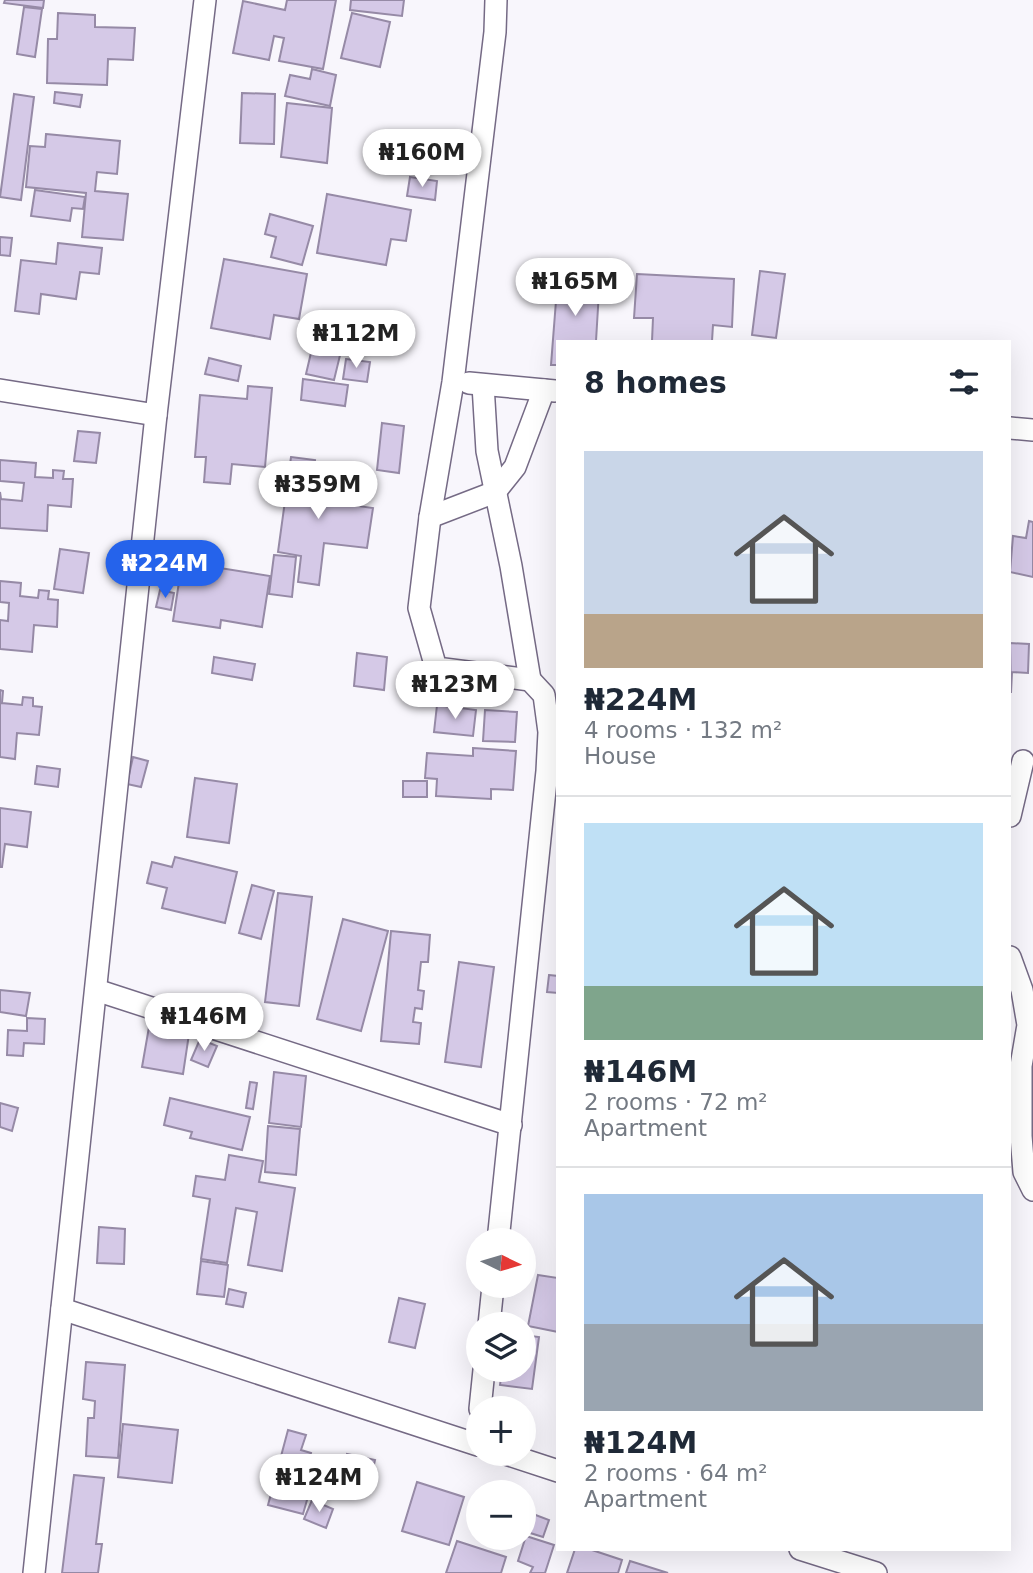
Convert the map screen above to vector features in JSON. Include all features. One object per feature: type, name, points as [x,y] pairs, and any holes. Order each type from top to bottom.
[{"type":"street","points":[[34,1573],[156,415],[205,0]]},
{"type":"street","points":[[496,0],[495,32],[453,382],[430,517],[419,608],[436,668],[544,690]]},
{"type":"street","points":[[430,517],[495,492],[515,467],[551,390],[453,382]]},
{"type":"street","points":[[483,385],[487,451],[544,690],[549,733],[499,1228]]},
{"type":"street","points":[[0,390],[156,415]]},
{"type":"street","points":[[1011,428],[1033,430]]},
{"type":"street","points":[[1011,812],[1023,761]]},
{"type":"street","points":[[1011,960],[1022,990],[1028,1025],[1021,1066],[1021,1136],[1024,1172],[1033,1190]]},
{"type":"street","points":[[96,990],[511,1125]]},
{"type":"street","points":[[62,1309],[466,1436]]},
{"type":"street","points":[[536,1464],[556,1470]]},
{"type":"street","points":[[806,1551],[876,1573]]},
{"type":"building","points":[[5,0],[44,0],[43,8],[4,3]]},
{"type":"building","points":[[287,0],[336,0],[323,69],[279,61],[284,38],[274,36],[269,60],[233,53],[243,1],[285,10]]},
{"type":"building","points":[[351,0],[404,0],[402,16],[350,10]]},
{"type":"building","points":[[24,7],[42,9],[35,57],[17,54]]},
{"type":"building","points":[[58,13],[95,15],[95,27],[135,28],[133,60],[108,59],[107,85],[47,83],[48,39],[57,39]]},
{"type":"building","points":[[352,13],[390,22],[380,67],[341,58]]},
{"type":"building","points":[[312,69],[336,75],[330,106],[285,96],[290,75],[310,79]]},
{"type":"building","points":[[55,92],[82,95],[80,107],[54,103]]},
{"type":"building","points":[[242,93],[275,94],[274,144],[240,143]]},
{"type":"building","points":[[14,94],[34,97],[21,200],[0,197]]},
{"type":"building","points":[[287,103],[332,108],[327,163],[281,157]]},
{"type":"building","points":[[46,134],[120,141],[117,174],[97,172],[95,191],[128,194],[123,240],[82,237],[86,193],[26,187],[30,146],[45,147]]},
{"type":"building","points":[[410,177],[437,181],[435,200],[407,196]]},
{"type":"building","points":[[35,190],[85,197],[83,209],[72,208],[70,221],[31,216]]},
{"type":"building","points":[[327,194],[411,210],[406,241],[391,239],[386,265],[317,253]]},
{"type":"building","points":[[270,214],[313,226],[302,265],[271,257],[276,237],[265,234]]},
{"type":"building","points":[[0,237],[12,238],[10,256],[0,255]]},
{"type":"building","points":[[58,243],[102,248],[99,274],[80,272],[76,299],[41,294],[39,314],[15,311],[21,260],[56,264]]},
{"type":"building","points":[[224,259],[307,274],[299,319],[274,315],[270,339],[211,328]]},
{"type":"building","points":[[760,271],[785,274],[776,338],[752,335]]},
{"type":"building","points":[[637,274],[734,279],[732,327],[713,325],[712,340],[652,340],[653,318],[634,318]]},
{"type":"building","points":[[557,288],[599,291],[596,340],[556,340],[556,365],[551,365]]},
{"type":"building","points":[[314,340],[342,347],[334,380],[306,374]]},
{"type":"building","points":[[209,358],[241,366],[238,381],[205,374]]},
{"type":"building","points":[[346,359],[370,362],[367,382],[343,379]]},
{"type":"building","points":[[303,379],[348,385],[345,406],[301,400]]},
{"type":"building","points":[[248,386],[272,388],[265,467],[232,464],[230,484],[204,482],[206,457],[195,457],[200,395],[247,399]]},
{"type":"building","points":[[382,423],[404,426],[399,473],[377,470]]},
{"type":"building","points":[[78,431],[100,433],[96,463],[74,461]]},
{"type":"building","points":[[291,457],[315,460],[311,487],[345,491],[343,504],[373,508],[367,548],[324,543],[319,585],[298,582],[301,556],[278,552]]},
{"type":"building","points":[[0,460],[36,463],[35,477],[53,478],[53,470],[64,471],[63,479],[73,479],[71,507],[48,505],[47,531],[0,528],[0,492],[1,499],[22,501],[24,483],[0,481]]},
{"type":"building","points":[[1029,521],[1033,522],[1033,577],[1011,572],[1013,536],[1026,538]]},
{"type":"building","points":[[60,549],[89,553],[83,593],[54,589]]},
{"type":"building","points":[[274,555],[296,557],[292,597],[269,594]]},
{"type":"building","points":[[195,564],[270,576],[262,627],[221,620],[220,628],[173,621],[179,582],[192,584]]},
{"type":"building","points":[[0,581],[21,583],[20,596],[38,598],[39,590],[49,591],[48,599],[58,600],[57,627],[34,625],[32,652],[0,649],[0,620],[8,621],[9,603],[0,602]]},
{"type":"building","points":[[160,590],[174,593],[171,610],[156,607]]},
{"type":"building","points":[[1011,643],[1029,644],[1028,673],[1012,672],[1011,693]]},
{"type":"building","points":[[357,653],[387,657],[384,690],[354,686]]},
{"type":"building","points":[[214,657],[255,664],[252,680],[212,673]]},
{"type":"building","points":[[0,690],[3,691],[2,703],[22,705],[23,697],[33,698],[33,706],[42,707],[39,735],[17,733],[15,759],[0,757]]},
{"type":"building","points":[[437,705],[476,710],[473,736],[434,732]]},
{"type":"building","points":[[485,710],[517,712],[515,742],[483,741]]},
{"type":"building","points":[[473,748],[516,751],[513,790],[491,789],[491,799],[436,796],[437,779],[425,778],[427,753],[473,756]]},
{"type":"building","points":[[133,757],[148,761],[141,787],[127,784]]},
{"type":"building","points":[[37,766],[60,769],[58,787],[35,784]]},
{"type":"building","points":[[195,778],[237,784],[229,843],[187,837]]},
{"type":"building","points":[[403,781],[427,781],[427,797],[403,797]]},
{"type":"building","points":[[0,808],[31,812],[27,847],[5,844],[2,867],[0,867]]},
{"type":"building","points":[[175,857],[237,872],[225,923],[162,908],[167,888],[147,883],[152,862],[172,867]]},
{"type":"building","points":[[252,885],[274,891],[261,939],[239,933]]},
{"type":"building","points":[[278,893],[312,897],[299,1006],[265,1002]]},
{"type":"building","points":[[343,919],[388,931],[361,1031],[317,1019]]},
{"type":"building","points":[[391,931],[430,935],[428,962],[421,962],[418,990],[424,991],[422,1009],[415,1008],[413,1022],[421,1023],[419,1044],[381,1041]]},
{"type":"building","points":[[459,962],[494,967],[481,1067],[445,1062]]},
{"type":"building","points":[[549,975],[556,976],[556,993],[547,992]]},
{"type":"building","points":[[0,990],[30,993],[26,1016],[0,1012]]},
{"type":"building","points":[[27,1018],[45,1019],[44,1044],[24,1043],[23,1056],[7,1055],[8,1030],[27,1031]]},
{"type":"building","points":[[149,1027],[189,1034],[183,1074],[142,1067]]},
{"type":"building","points":[[200,1039],[217,1046],[208,1067],[191,1060]]},
{"type":"building","points":[[274,1072],[306,1076],[301,1127],[269,1123]]},
{"type":"building","points":[[250,1082],[257,1083],[253,1109],[246,1108]]},
{"type":"building","points":[[170,1098],[250,1117],[242,1150],[190,1138],[192,1132],[164,1125]]},
{"type":"building","points":[[0,1103],[18,1108],[12,1131],[0,1127]]},
{"type":"building","points":[[268,1126],[300,1129],[296,1175],[265,1172]]},
{"type":"building","points":[[229,1155],[263,1161],[259,1182],[295,1188],[282,1271],[248,1265],[257,1212],[236,1208],[227,1263],[201,1259],[210,1199],[193,1196],[196,1176],[225,1180]]},
{"type":"building","points":[[99,1227],[125,1229],[124,1264],[97,1263]]},
{"type":"building","points":[[201,1261],[228,1265],[224,1297],[197,1294]]},
{"type":"building","points":[[538,1275],[556,1278],[556,1332],[536,1328],[536,1312],[531,1312],[533,1298],[536,1298]]},
{"type":"building","points":[[229,1289],[246,1293],[243,1307],[226,1304]]},
{"type":"building","points":[[399,1298],[425,1304],[415,1348],[389,1342]]},
{"type":"building","points":[[536,1337],[539,1337],[536,1359]]},
{"type":"building","points":[[86,1362],[125,1365],[118,1458],[86,1456],[88,1418],[94,1418],[95,1401],[83,1399]]},
{"type":"building","points":[[500,1382],[533,1382],[532,1389],[500,1385]]},
{"type":"building","points":[[123,1424],[178,1430],[172,1483],[118,1477]]},
{"type":"building","points":[[288,1430],[306,1435],[301,1450],[311,1453],[305,1474],[287,1470],[284,1479],[311,1486],[303,1514],[268,1505]]},
{"type":"building","points":[[347,1454],[375,1460],[371,1478],[343,1471]]},
{"type":"building","points":[[74,1475],[104,1478],[96,1544],[102,1544],[98,1573],[62,1573]]},
{"type":"building","points":[[417,1482],[464,1497],[449,1545],[402,1531]]},
{"type":"building","points":[[312,1500],[333,1509],[326,1528],[304,1519]]},
{"type":"building","points":[[536,1515],[549,1520],[543,1537],[536,1535]]},
{"type":"building","points":[[536,1539],[554,1545],[545,1573],[530,1573],[533,1567],[518,1561],[522,1550],[536,1550]]},
{"type":"building","points":[[457,1541],[466,1544],[466,1550],[485,1550],[506,1557],[501,1573],[446,1573]]},
{"type":"building","points":[[574,1551],[595,1551],[622,1560],[618,1573],[567,1573]]},
{"type":"building","points":[[630,1561],[668,1573],[626,1573]]}]
